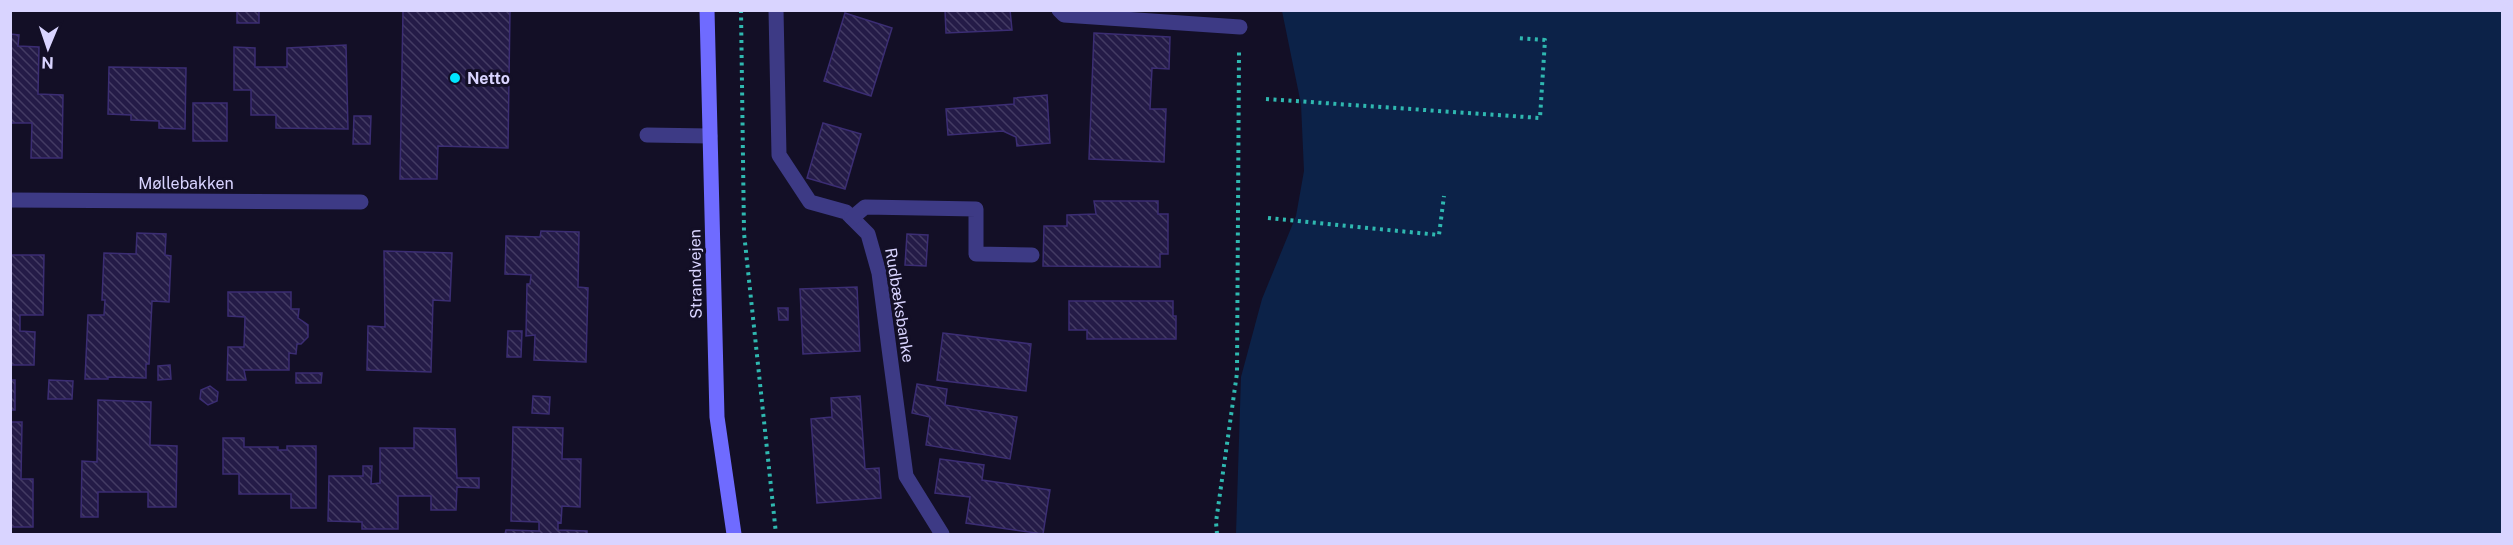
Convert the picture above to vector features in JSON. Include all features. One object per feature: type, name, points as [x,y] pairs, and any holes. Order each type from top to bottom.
[{"type":"street","name":"Strandvejen","points":[[707,10],[717,417],[734,534]]},
{"type":"street","name":"Rudbæksbanke","points":[[776,10],[779,155],[810,202],[846,212],[868,234],[879,273],[906,476],[942,534]]},
{"type":"street","points":[[1059,10],[1064,15],[1240,27]]},
{"type":"street","points":[[647,135],[710,136]]},
{"type":"street","name":"Møllebakken","points":[[10,200],[361,202]]},
{"type":"street","points":[[852,218],[865,207],[976,209],[976,254],[1032,255]]},
{"type":"path","points":[[741,10],[744,233],[776,534]]},
{"type":"path","points":[[1217,534],[1216,522],[1237,373],[1240,27]]},
{"type":"path","points":[[1266,99],[1540,118],[1545,40],[1517,38]]},
{"type":"path","points":[[1268,218],[1439,235],[1444,196]]},
{"type":"water","points":[[1282,11],[2502,11],[2502,534],[1236,534],[1241,377],[1262,299],[1296,216],[1304,171],[1301,104]]},
{"type":"building","points":[[237,10],[259,10],[259,23],[237,23]]},
{"type":"building","name":"Netto","points":[[403,10],[510,10],[508,148],[438,146],[437,179],[400,179]]},
{"type":"building","points":[[945,10],[1010,10],[1012,30],[946,33]]},
{"type":"building","points":[[845,13],[892,28],[871,96],[824,81]]},
{"type":"building","points":[[1094,33],[1170,37],[1169,69],[1152,68],[1150,109],[1166,109],[1164,162],[1089,159]]},
{"type":"building","points":[[10,34],[19,35],[18,46],[39,47],[38,94],[63,95],[62,158],[31,158],[32,123],[10,123]]},
{"type":"building","points":[[346,45],[348,129],[276,128],[276,115],[251,115],[251,90],[234,90],[234,47],[255,48],[255,67],[287,67],[287,48]]},
{"type":"building","points":[[109,67],[186,68],[185,129],[159,128],[159,121],[131,120],[131,115],[108,114]]},
{"type":"building","points":[[1047,95],[1050,143],[1017,146],[1016,137],[1003,131],[948,135],[946,109],[1014,104],[1014,98]]},
{"type":"building","points":[[193,103],[227,103],[227,141],[193,141]]},
{"type":"building","points":[[354,116],[371,116],[370,144],[353,144]]},
{"type":"building","points":[[823,123],[861,134],[845,189],[807,178]]},
{"type":"building","points":[[1094,201],[1158,201],[1158,214],[1168,214],[1168,254],[1160,254],[1160,267],[1043,266],[1044,226],[1067,226],[1067,215],[1096,214]]},
{"type":"building","points":[[541,231],[579,232],[578,287],[588,288],[586,362],[534,360],[535,335],[526,336],[527,284],[530,284],[531,275],[505,274],[506,236],[540,237]]},
{"type":"building","points":[[137,233],[166,234],[165,255],[171,256],[169,302],[152,301],[149,364],[146,364],[146,378],[85,379],[88,315],[104,315],[105,300],[102,300],[104,253],[136,254]]},
{"type":"building","points":[[907,234],[928,235],[926,266],[905,265]]},
{"type":"building","points":[[384,251],[452,253],[450,301],[433,300],[431,372],[367,370],[368,326],[385,327]]},
{"type":"building","points":[[10,255],[44,255],[43,315],[20,315],[20,331],[35,332],[34,365],[10,365]]},
{"type":"building","points":[[857,287],[860,351],[803,354],[800,289]]},
{"type":"building","points":[[228,292],[291,292],[291,309],[299,309],[298,318],[308,325],[308,337],[301,344],[297,344],[296,354],[289,353],[289,370],[244,370],[246,380],[227,380],[228,347],[244,347],[245,317],[228,316]]},
{"type":"building","points":[[1069,301],[1173,301],[1173,316],[1176,316],[1176,339],[1087,339],[1087,330],[1069,330]]},
{"type":"building","points":[[778,308],[788,308],[788,320],[779,320]]},
{"type":"building","points":[[508,331],[522,331],[521,357],[507,357]]},
{"type":"building","points":[[943,333],[1031,344],[1026,391],[937,380]]},
{"type":"building","points":[[170,365],[171,379],[158,380],[158,366]]},
{"type":"building","points":[[296,373],[322,373],[321,383],[296,383]]},
{"type":"building","points":[[10,380],[15,380],[15,410],[10,410]]},
{"type":"building","points":[[49,380],[73,381],[72,399],[48,399]]},
{"type":"building","points":[[917,384],[947,389],[945,405],[1017,417],[1010,459],[926,445],[930,417],[912,413]]},
{"type":"building","points":[[210,386],[218,392],[217,401],[208,405],[200,399],[201,390]]},
{"type":"building","points":[[533,396],[550,397],[549,414],[532,413]]},
{"type":"building","points":[[860,396],[865,469],[879,468],[881,498],[817,503],[811,419],[832,417],[831,398]]},
{"type":"building","points":[[98,400],[151,402],[150,445],[177,446],[176,507],[148,507],[148,492],[98,492],[98,517],[81,517],[82,461],[97,462]]},
{"type":"building","points":[[10,422],[22,422],[21,479],[33,479],[33,527],[10,527]]},
{"type":"building","points":[[513,427],[563,428],[562,459],[581,459],[580,507],[562,506],[561,523],[558,522],[558,530],[587,531],[587,534],[505,534],[506,530],[539,531],[539,522],[511,521]]},
{"type":"building","points":[[414,428],[455,429],[457,478],[479,478],[479,488],[457,487],[456,510],[431,510],[431,496],[398,496],[398,529],[362,529],[362,522],[328,521],[329,476],[363,476],[363,466],[372,466],[371,484],[380,483],[380,448],[414,448]]},
{"type":"building","points":[[223,438],[244,438],[244,447],[278,447],[278,450],[287,450],[287,446],[316,446],[316,508],[291,508],[291,494],[239,494],[239,474],[223,474]]},
{"type":"building","points":[[940,459],[984,465],[982,480],[1050,490],[1043,534],[966,523],[970,497],[935,493]]},
{"type":"place","name":"Netto","points":[[455,78]]}]
